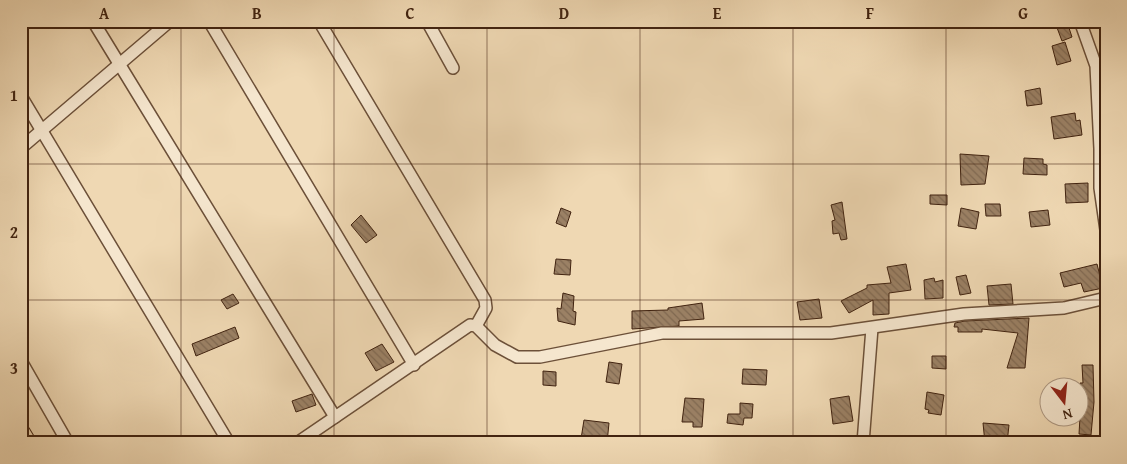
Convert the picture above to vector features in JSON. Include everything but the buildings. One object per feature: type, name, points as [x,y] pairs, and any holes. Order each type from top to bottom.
[{"type":"main road","points":[[21,432],[28,443]]},
{"type":"street","points":[[93,21],[335,418]]},
{"type":"street","points":[[21,148],[170,21]]},
{"type":"street","points":[[209,21],[414,365]]},
{"type":"street","points":[[319,21],[485,300],[486,308],[476,326]]},
{"type":"street","points":[[427,21],[453,68]]},
{"type":"street","points":[[1080,21],[1101,64],[1103,133],[1100,188],[1106,230]]},
{"type":"street","points":[[21,96],[229,443]]},
{"type":"street","points":[[297,443],[470,325],[476,326],[495,345],[517,357],[532,357],[574,352],[662,333],[807,334],[872,328],[964,314],[1064,308],[1106,298]]},
{"type":"street","points":[[862,443],[872,328]]},
{"type":"street","points":[[21,360],[68,443]]}]
